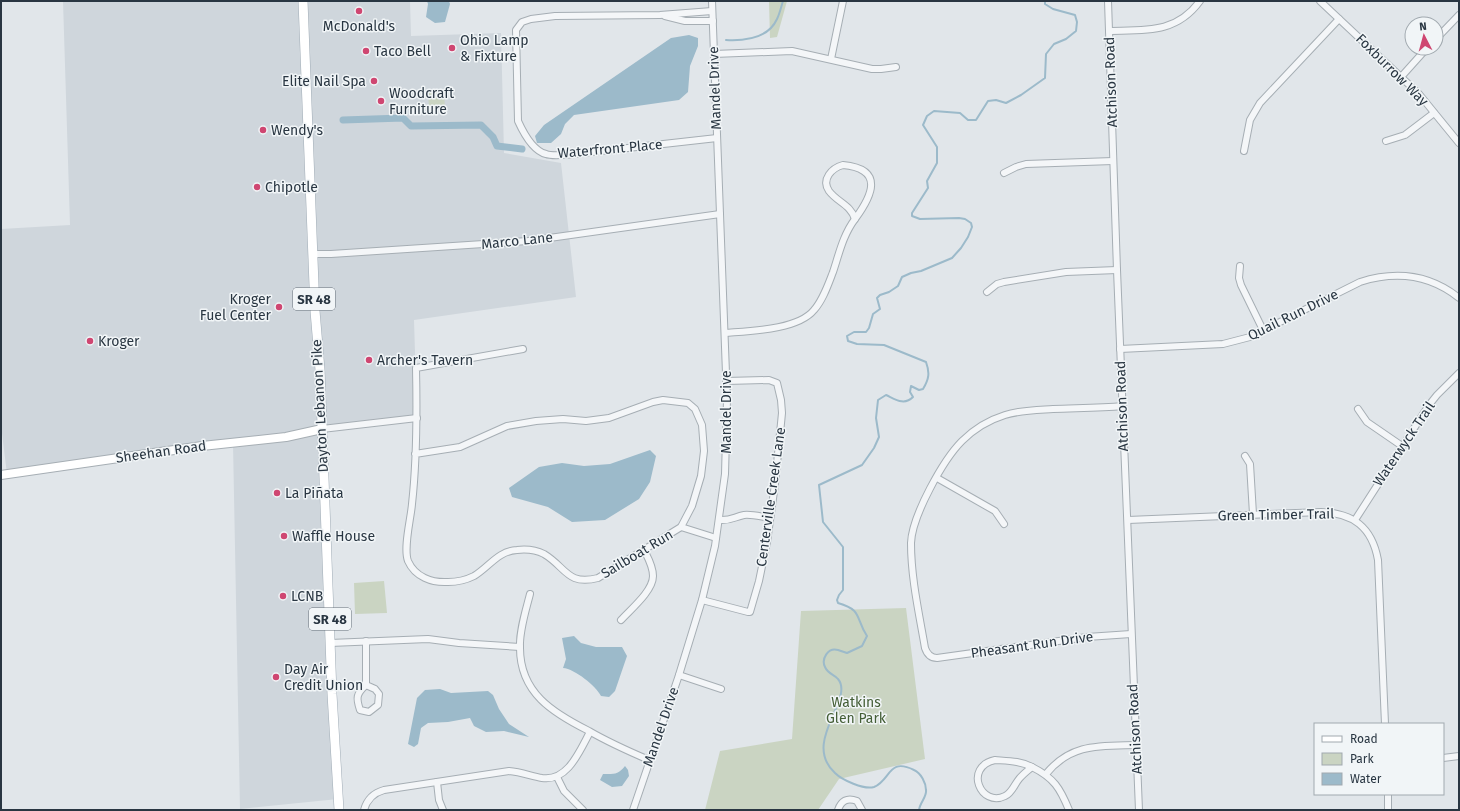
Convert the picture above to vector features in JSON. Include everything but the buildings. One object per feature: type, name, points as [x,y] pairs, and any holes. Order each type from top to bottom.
[{"type":"main road","name":"Dayton Lebanon Pike","points":[[303,1],[315,311],[320,370],[330,643],[339,810]]},
{"type":"street","name":"Mandel Drive","points":[[633,810],[679,675],[702,600],[716,538],[724,474],[726,446],[726,382],[712,1]]},
{"type":"street","points":[[831,59],[844,1]]},
{"type":"street","name":"Atchison Road","points":[[1108,1],[1122,406],[1128,520],[1139,810]]},
{"type":"street","points":[[1109,31],[1153,30],[1166,27],[1190,13],[1200,1]]},
{"type":"street","name":"Foxburrow Way","points":[[1320,1],[1419,94],[1459,143]]},
{"type":"street","name":"Waterfront Place","points":[[712,11],[660,15],[555,16],[531,19],[522,22],[516,30],[518,120],[523,132],[533,145],[545,154],[565,155],[717,138]]},
{"type":"street","name":"Waterfront Place","points":[[660,15],[684,21],[713,21]]},
{"type":"street","points":[[1444,31],[1459,15]]},
{"type":"street","points":[[1244,151],[1250,120],[1260,103],[1339,19]]},
{"type":"street","points":[[714,54],[792,51],[872,69],[896,67]]},
{"type":"street","points":[[1401,77],[1420,56]]},
{"type":"street","points":[[1386,141],[1405,135],[1434,113]]},
{"type":"street","points":[[1004,173],[1026,164],[1113,161]]},
{"type":"street","points":[[724,333],[794,324],[814,311],[825,292],[841,245],[868,199],[871,186],[871,181],[868,174],[858,168],[843,165],[838,166],[830,172],[827,186],[829,191],[852,210],[855,219]]},
{"type":"street","name":"Marco Lane","points":[[313,254],[528,241],[720,214]]},
{"type":"street","points":[[1240,266],[1239,278],[1241,284],[1263,330]]},
{"type":"street","points":[[987,292],[997,284],[1048,274],[1117,270]]},
{"type":"street","name":"Quail Run Drive","points":[[1120,349],[1223,344],[1250,337],[1360,282],[1374,278],[1398,275],[1423,279],[1443,286],[1459,298]]},
{"type":"street","name":"Sailboat Run","points":[[415,454],[460,447],[507,426],[536,421],[609,418],[653,402],[663,400],[688,403],[695,409],[702,425],[704,451],[701,476],[692,506],[681,527],[598,578],[587,581],[572,577],[543,554],[529,549],[515,550],[502,554],[475,575],[462,580],[436,582],[423,578],[413,570],[407,560],[407,543],[412,504],[417,418],[416,368],[523,349]]},
{"type":"street","name":"Waterwyck Trail","points":[[1355,520],[1429,405],[1459,373]]},
{"type":"street","name":"Centerville Creek Lane","points":[[702,600],[750,612],[760,575],[775,484],[782,413],[781,400],[776,383],[769,380],[726,382]]},
{"type":"street","points":[[1004,524],[994,511],[937,478],[953,450],[963,440],[982,425],[1005,415],[1028,411],[1122,406]]},
{"type":"street","points":[[1358,409],[1367,422],[1402,446]]},
{"type":"street","points":[[322,429],[417,418]]},
{"type":"street","name":"Sheehan Road","points":[[1,475],[202,446],[286,437],[322,429]]},
{"type":"street","points":[[1245,456],[1250,464],[1253,514]]},
{"type":"street","name":"Pheasant Run Drive","points":[[937,478],[918,512],[911,542],[914,580],[924,648],[926,653],[932,658],[1087,637],[1132,634]]},
{"type":"street","name":"Green Timber Trail","points":[[1128,520],[1329,512],[1342,514],[1355,520],[1372,541],[1378,560],[1385,723]]},
{"type":"street","points":[[719,520],[731,520],[747,515],[770,518]]},
{"type":"street","points":[[681,527],[716,538]]},
{"type":"street","points":[[622,620],[651,588],[653,577],[652,565],[644,550]]},
{"type":"street","points":[[530,594],[520,647],[522,666],[525,676],[536,695],[546,706],[558,714],[619,748],[649,760]]},
{"type":"street","points":[[330,643],[428,639],[520,647]]},
{"type":"street","points":[[366,641],[366,685],[360,691],[357,700],[360,710],[369,712],[378,705],[379,694],[374,689],[366,685]]},
{"type":"street","points":[[679,675],[721,689]]},
{"type":"street","points":[[364,810],[366,803],[379,791],[509,771],[541,778],[557,777],[572,763],[590,732]]},
{"type":"street","points":[[1046,774],[1065,756],[1080,749],[1136,745]]},
{"type":"street","points":[[1444,758],[1459,756]]},
{"type":"street","points":[[1032,767],[1018,780],[1009,793],[1000,798],[989,797],[984,794],[978,784],[978,774],[981,767],[989,761],[1013,761],[1026,764],[1032,767],[1046,774],[1058,788],[1069,810]]},
{"type":"street","points":[[557,777],[564,791],[583,810]]},
{"type":"street","points":[[437,782],[439,800],[443,810]]},
{"type":"street","points":[[1388,795],[1388,810]]},
{"type":"street","points":[[838,810],[842,802],[848,799],[857,801],[862,810]]},
{"type":"shaded area","points":[[63,1],[410,1],[411,36],[501,33],[504,153],[561,163],[576,297],[414,320],[417,418],[322,429],[338,799],[240,809],[233,443],[7,474],[1,425],[1,229],[70,225]]},
{"type":"green space","points":[[769,1],[787,1],[777,37],[770,38]]},
{"type":"green space","points":[[444,90],[445,109],[429,109],[428,91]]},
{"type":"green space","points":[[384,581],[387,613],[355,614],[354,583]]},
{"type":"green space","name":"Watkins Glen Park","points":[[906,608],[925,759],[839,779],[818,810],[705,810],[720,751],[792,739],[801,611]]},
{"type":"water","points":[[427,1],[449,1],[450,4],[445,22],[435,23],[426,17]]},
{"type":"water","points":[[689,35],[698,38],[698,46],[690,66],[688,92],[679,100],[574,115],[565,124],[561,134],[551,143],[537,143],[535,136],[544,125],[671,38]]},
{"type":"water","points":[[650,450],[656,456],[650,482],[639,499],[605,520],[572,522],[548,507],[512,497],[509,488],[539,467],[562,463],[584,466],[610,464]]},
{"type":"water","points":[[574,636],[581,643],[596,647],[622,647],[627,656],[615,691],[609,697],[601,696],[585,679],[573,671],[563,668],[566,659],[562,638]]},
{"type":"water","points":[[440,689],[451,693],[488,691],[493,695],[499,709],[509,724],[529,737],[504,731],[486,732],[474,726],[470,718],[448,722],[428,723],[421,728],[418,744],[414,747],[408,744],[417,698],[425,690]]},
{"type":"water","points":[[625,766],[628,770],[629,776],[622,786],[612,787],[600,780],[603,774],[616,773]]},
{"type":"waterway","points":[[726,40],[748,39],[762,35],[768,31],[777,19],[783,1]]},
{"type":"waterway","points":[[919,810],[926,793],[926,787],[917,771],[899,766],[894,768],[880,784],[870,788],[853,784],[838,776],[826,761],[824,748],[825,735],[840,698],[841,688],[838,679],[826,669],[824,664],[825,657],[831,650],[838,650],[847,653],[862,646],[867,636],[855,612],[838,603],[837,600],[843,590],[843,547],[823,522],[819,485],[862,465],[874,448],[879,437],[876,418],[878,400],[886,395],[900,401],[910,400],[913,397],[910,392],[911,386],[919,390],[923,389],[928,379],[926,362],[884,345],[857,344],[848,341],[847,336],[854,332],[866,332],[869,328],[873,314],[880,309],[877,298],[898,286],[902,277],[952,258],[961,248],[972,227],[971,223],[965,219],[920,219],[912,216],[912,213],[928,188],[927,181],[937,163],[937,147],[923,125],[927,116],[934,111],[960,113],[968,120],[976,120],[988,101],[996,100],[1006,103],[1021,95],[1045,78],[1046,54],[1054,44],[1066,39],[1076,31],[1077,22],[1075,15],[1053,9],[1045,4],[1045,1]]},
{"type":"waterway","points":[[343,120],[403,118],[411,126],[481,125],[493,137],[497,146],[522,149]]},
{"type":"place","name":"McDonald's","points":[[359,11]]},
{"type":"place","name":"Ohio Lamp & Fixture","points":[[452,48]]},
{"type":"place","name":"Taco Bell","points":[[366,51]]},
{"type":"place","name":"Elite Nail Spa","points":[[374,81]]},
{"type":"place","name":"Woodcraft Furniture","points":[[381,101]]},
{"type":"place","name":"Wendy's","points":[[263,130]]},
{"type":"place","name":"Chipotle","points":[[257,187]]},
{"type":"place","name":"Kroger Fuel Center","points":[[279,307]]},
{"type":"place","name":"Kroger","points":[[90,341]]},
{"type":"place","name":"Archer's Tavern","points":[[369,360]]},
{"type":"place","name":"La Piñata","points":[[277,493]]},
{"type":"place","name":"Waffle House","points":[[284,536]]},
{"type":"place","name":"LCNB","points":[[283,596]]},
{"type":"place","name":"Day Air Credit Union","points":[[276,677]]}]
